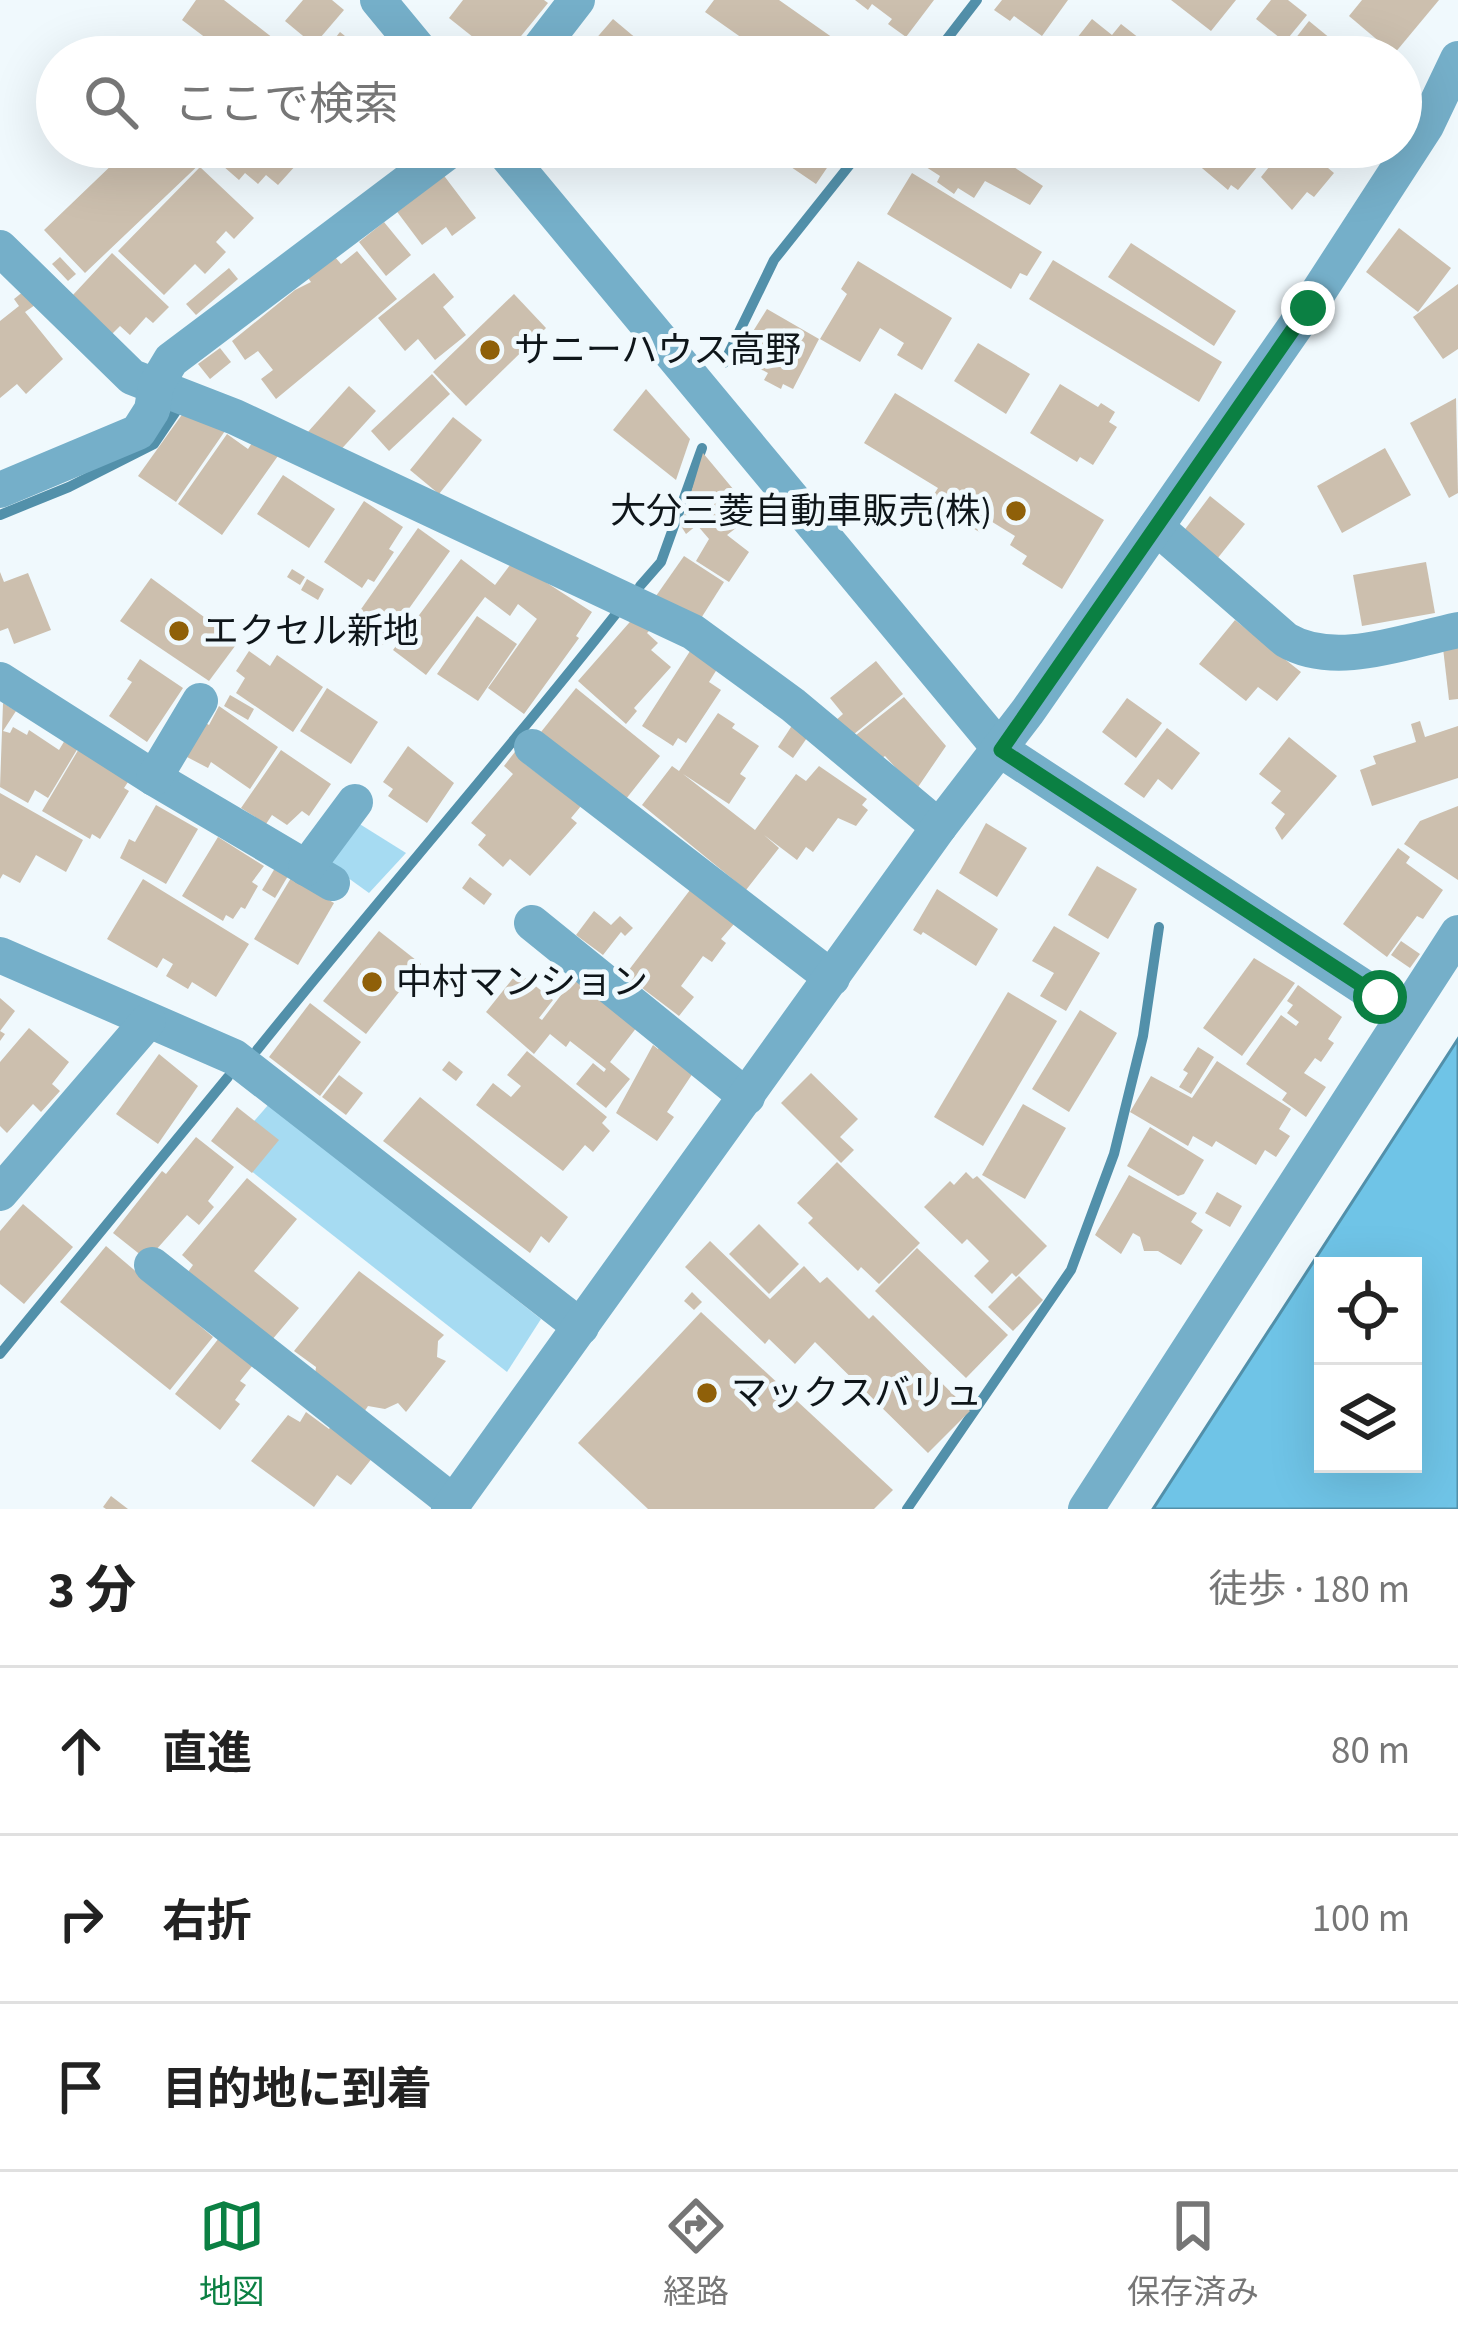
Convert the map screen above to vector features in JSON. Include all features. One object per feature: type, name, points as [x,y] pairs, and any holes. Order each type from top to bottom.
[{"type":"street","points":[[378,0],[408,36]]},
{"type":"street","points":[[549,36],[577,0]]},
{"type":"street","points":[[1422,129],[1458,59]]},
{"type":"street","points":[[0,490],[138,432],[171,361],[426,168]]},
{"type":"street","points":[[517,168],[1001,750],[1403,1013]]},
{"type":"street","points":[[152,1265],[452,1506],[939,827],[1001,750],[1308,308],[1399,168]]},
{"type":"street","points":[[0,248],[132,376],[235,417],[693,632],[793,705],[939,827]]},
{"type":"street","points":[[1156,527],[1286,640],[1305,651],[1335,655],[1458,630]]},
{"type":"street","points":[[0,680],[319,876],[355,802]]},
{"type":"street","points":[[154,778],[200,701]]},
{"type":"street","points":[[532,747],[832,977]]},
{"type":"street","points":[[532,923],[746,1097]]},
{"type":"street","points":[[1086,1509],[1458,933]]},
{"type":"street","points":[[0,955],[233,1057],[581,1327]]},
{"type":"street","points":[[0,1193],[148,1022]]},
{"type":"shaded area","points":[[358,823],[406,853],[369,893],[326,862]]},
{"type":"shaded area","points":[[1458,1039],[1458,1509],[1153,1509],[1314,1261],[1314,1473],[1422,1473],[1422,1257],[1317,1257]]},
{"type":"shaded area","points":[[269,1104],[541,1319],[507,1372],[227,1152]]},
{"type":"building","points":[[196,0],[224,0],[270,36],[203,36],[182,20]]},
{"type":"building","points":[[303,0],[332,0],[344,10],[322,36],[303,36],[285,21]]},
{"type":"building","points":[[463,0],[548,3],[521,36],[472,36],[449,18]]},
{"type":"building","points":[[714,0],[779,0],[830,36],[739,36],[705,12]]},
{"type":"building","points":[[855,0],[934,0],[907,36],[888,24],[892,19],[872,4],[868,10]]},
{"type":"building","points":[[1002,0],[1068,0],[1042,36],[1014,16],[1010,21],[994,10]]},
{"type":"building","points":[[1171,0],[1236,0],[1211,31]]},
{"type":"building","points":[[1271,0],[1288,0],[1307,15],[1290,36],[1277,36],[1256,19]]},
{"type":"building","points":[[1362,0],[1439,0],[1409,36],[1373,36],[1349,16]]},
{"type":"building","points":[[613,19],[633,36],[598,36]]},
{"type":"building","points":[[1092,19],[1112,35],[1121,24],[1136,36],[1079,36]]},
{"type":"building","points":[[1309,21],[1327,36],[1297,36]]},
{"type":"building","points":[[109,168],[195,168],[85,273],[44,230]]},
{"type":"building","points":[[199,168],[254,218],[234,239],[226,231],[216,242],[226,252],[205,274],[195,264],[164,295],[118,251]]},
{"type":"building","points":[[225,168],[293,168],[278,185],[266,175],[258,184],[245,173],[239,180]]},
{"type":"building","points":[[792,168],[827,168],[816,184]]},
{"type":"building","points":[[928,168],[1015,168],[1043,186],[1030,205],[985,181],[974,198],[958,188],[954,194],[937,182],[940,176]]},
{"type":"building","points":[[1202,168],[1256,168],[1238,190],[1231,185],[1228,190]]},
{"type":"building","points":[[1268,168],[1328,168],[1334,173],[1314,197],[1307,192],[1292,210],[1261,177]]},
{"type":"building","points":[[442,173],[476,218],[452,236],[446,227],[422,245],[395,209]]},
{"type":"building","points":[[912,173],[1042,252],[1027,276],[1020,273],[1011,289],[887,214]]},
{"type":"building","points":[[384,222],[411,255],[386,276],[359,242]]},
{"type":"building","points":[[1399,228],[1451,268],[1418,312],[1366,272]]},
{"type":"building","points":[[1131,243],[1236,311],[1214,346],[1108,277]]},
{"type":"building","points":[[357,251],[397,299],[276,399],[261,379],[273,370],[258,351],[245,360],[232,341],[311,282],[308,278],[335,257],[341,264]]},
{"type":"building","points":[[112,253],[169,307],[153,323],[146,317],[130,335],[120,326],[112,334],[72,296]]},
{"type":"building","points":[[60,257],[76,274],[68,281],[52,264]]},
{"type":"building","points":[[1053,260],[1222,362],[1199,402],[1029,299]]},
{"type":"building","points":[[858,261],[952,318],[922,370],[897,355],[904,343],[880,328],[860,362],[820,339],[847,294],[841,289]]},
{"type":"building","points":[[229,268],[238,279],[196,315],[186,304]]},
{"type":"building","points":[[434,273],[454,297],[443,307],[466,335],[435,360],[418,339],[405,351],[378,318]]},
{"type":"building","points":[[1458,284],[1458,349],[1443,359],[1413,317]]},
{"type":"building","points":[[24,291],[35,305],[25,312],[63,359],[26,394],[17,384],[0,398],[0,321],[19,306],[14,299]]},
{"type":"building","name":"サニーハウス高野","points":[[514,294],[546,328],[466,406],[433,372]]},
{"type":"building","points":[[767,309],[819,339],[793,389],[764,380],[768,373],[747,362],[751,354],[742,349]]},
{"type":"building","points":[[978,343],[1030,374],[1006,414],[954,381]]},
{"type":"building","points":[[220,348],[231,362],[210,379],[198,364]]},
{"type":"building","points":[[432,374],[450,394],[389,451],[371,431]]},
{"type":"building","points":[[1060,384],[1115,412],[1109,422],[1117,427],[1093,465],[1080,457],[1077,462],[1030,433]]},
{"type":"building","points":[[349,386],[376,411],[336,455],[307,433]]},
{"type":"building","points":[[646,389],[690,439],[676,480],[613,430]]},
{"type":"building","name":"大分三菱自動車販売(株)","points":[[895,393],[1104,520],[1062,589],[1022,564],[1027,556],[1010,545],[1015,536],[989,520],[981,533],[929,502],[938,488],[864,443]]},
{"type":"building","points":[[1456,398],[1458,493],[1449,498],[1410,423]]},
{"type":"building","points":[[186,409],[227,428],[176,502],[138,476]]},
{"type":"building","points":[[453,417],[482,440],[439,494],[410,470]]},
{"type":"building","points":[[227,434],[248,449],[254,440],[280,453],[222,535],[178,504]]},
{"type":"building","points":[[1385,448],[1411,495],[1342,533],[1317,486]]},
{"type":"building","points":[[703,453],[754,514],[727,535],[749,552],[729,582],[696,561],[709,539],[697,525],[686,534],[681,526]]},
{"type":"building","points":[[283,475],[335,509],[309,548],[257,514]]},
{"type":"building","points":[[1210,496],[1245,524],[1217,559],[1183,532]]},
{"type":"building","points":[[364,501],[403,527],[389,549],[394,552],[374,582],[368,579],[362,588],[324,562]]},
{"type":"building","points":[[418,528],[450,551],[383,645],[352,622]]},
{"type":"building","points":[[684,556],[724,582],[698,623],[656,596]]},
{"type":"building","points":[[461,559],[495,585],[513,561],[592,612],[579,638],[524,714],[488,688],[537,619],[518,604],[510,616],[485,597],[426,675],[393,650]]},
{"type":"building","points":[[1426,562],[1435,613],[1362,626],[1353,575]]},
{"type":"building","points":[[292,569],[305,577],[300,585],[287,577]]},
{"type":"building","points":[[0,572],[4,582],[28,573],[51,630],[14,644],[8,628],[0,631]]},
{"type":"building","name":"エクセル新地","points":[[151,578],[238,642],[209,681],[120,621]]},
{"type":"building","points":[[307,579],[324,589],[318,600],[301,590]]},
{"type":"building","points":[[636,615],[658,643],[651,650],[671,667],[634,708],[637,711],[626,724],[578,681]]},
{"type":"building","points":[[477,616],[517,644],[478,701],[437,674]]},
{"type":"building","points":[[1235,620],[1301,672],[1277,701],[1258,687],[1246,701],[1199,664]]},
{"type":"building","points":[[1458,646],[1458,699],[1449,700],[1443,648]]},
{"type":"building","points":[[692,648],[719,666],[709,682],[721,690],[686,743],[678,738],[673,746],[642,726]]},
{"type":"building","points":[[249,651],[270,666],[277,655],[323,687],[293,732],[236,693],[245,678],[236,671]]},
{"type":"building","points":[[140,659],[183,688],[147,742],[109,716],[132,682],[127,679]]},
{"type":"building","points":[[876,661],[903,694],[848,739],[834,722],[843,714],[830,698]]},
{"type":"building","points":[[327,688],[378,722],[351,764],[300,731]]},
{"type":"building","points":[[576,688],[660,756],[622,804],[537,737]]},
{"type":"building","points":[[230,695],[254,709],[248,720],[224,706]]},
{"type":"building","points":[[904,697],[946,746],[916,790],[885,756],[878,761],[856,735]]},
{"type":"building","points":[[1127,698],[1162,723],[1136,758],[1102,732]]},
{"type":"building","points":[[3,703],[16,711],[3,731],[10,733],[13,727],[27,735],[29,730],[59,750],[65,740],[78,748],[48,798],[35,790],[28,803],[0,787]]},
{"type":"building","points":[[219,706],[278,747],[250,789],[211,762],[208,768],[187,757],[204,722],[209,725]]},
{"type":"building","points":[[718,713],[759,746],[740,774],[746,778],[729,804],[683,774],[755,830],[796,774],[806,781],[819,766],[867,799],[862,805],[868,810],[856,826],[838,818],[813,852],[806,847],[797,860],[764,835],[779,848],[746,890],[642,805],[672,766],[679,771]]},
{"type":"building","points":[[1420,721],[1425,737],[1458,726],[1458,778],[1372,806],[1360,770],[1376,764],[1373,756],[1416,742],[1411,724]]},
{"type":"building","points":[[793,724],[809,735],[793,758],[778,747]]},
{"type":"building","points":[[1167,728],[1200,753],[1172,790],[1158,779],[1144,798],[1124,784]]},
{"type":"building","points":[[1289,737],[1337,776],[1282,840],[1275,828],[1285,814],[1271,803],[1281,791],[1259,774]]},
{"type":"building","points":[[408,746],[454,783],[427,823],[388,796],[393,789],[383,782]]},
{"type":"building","points":[[80,747],[128,782],[124,788],[129,791],[100,839],[92,834],[90,839],[42,811]]},
{"type":"building","points":[[518,748],[525,764],[581,806],[571,818],[577,823],[530,876],[510,859],[503,867],[478,845],[486,835],[471,823],[513,774],[504,766]]},
{"type":"building","points":[[281,750],[331,784],[309,816],[302,811],[287,825],[272,815],[266,824],[241,808]]},
{"type":"building","points":[[0,793],[83,840],[66,872],[36,855],[20,883],[3,874],[0,879]]},
{"type":"building","points":[[156,805],[198,829],[166,884],[120,858]]},
{"type":"building","points":[[1458,806],[1458,880],[1404,844],[1420,821]]},
{"type":"building","points":[[986,823],[1027,848],[997,897],[959,873]]},
{"type":"building","points":[[218,837],[264,866],[252,882],[258,886],[245,909],[241,907],[233,919],[226,915],[223,921],[182,896]]},
{"type":"building","points":[[1398,848],[1410,857],[1406,863],[1443,890],[1387,957],[1343,924]]},
{"type":"building","points":[[1097,866],[1137,889],[1108,939],[1068,915]]},
{"type":"building","points":[[275,868],[288,876],[275,898],[262,890]]},
{"type":"building","points":[[470,877],[492,894],[484,905],[462,888]]},
{"type":"building","points":[[291,878],[334,903],[298,965],[254,939]]},
{"type":"building","points":[[143,879],[249,944],[216,997],[192,982],[188,989],[166,976],[173,964],[163,958],[157,968],[107,939]]},
{"type":"building","points":[[937,889],[998,929],[976,966],[913,930]]},
{"type":"building","points":[[690,890],[734,924],[721,939],[726,943],[712,962],[703,956],[681,986],[694,997],[679,1016],[625,975]]},
{"type":"building","points":[[594,911],[611,925],[620,916],[633,928],[625,936],[621,932],[603,955],[576,935]]},
{"type":"building","points":[[1054,926],[1100,953],[1066,1011],[1040,996],[1054,973],[1032,961]]},
{"type":"building","name":"中村マンション","points":[[379,931],[421,964],[366,1034],[323,1001]]},
{"type":"building","points":[[1401,941],[1420,954],[1410,968],[1391,955]]},
{"type":"building","points":[[1254,958],[1295,983],[1242,1056],[1203,1028]]},
{"type":"building","points":[[518,972],[553,1000],[542,1020],[574,978],[637,1027],[610,1062],[630,1079],[606,1108],[576,1084],[593,1063],[606,1069],[570,1041],[566,1047],[550,1034],[534,1054],[486,1012]]},
{"type":"building","points":[[1298,985],[1342,1017],[1328,1039],[1334,1043],[1321,1062],[1315,1058],[1304,1073],[1326,1087],[1306,1117],[1282,1100],[1287,1093],[1246,1064],[1281,1015],[1296,1026],[1299,1022],[1287,1013],[1293,1005],[1287,1001]]},
{"type":"building","points":[[1008,992],[1057,1021],[983,1146],[934,1117]]},
{"type":"building","points":[[0,998],[15,1011],[0,1031]]},
{"type":"building","points":[[310,1003],[361,1042],[320,1096],[269,1057]]},
{"type":"building","points":[[1080,1010],[1117,1033],[1069,1112],[1032,1089]]},
{"type":"building","points":[[29,1028],[69,1062],[52,1084],[60,1091],[41,1112],[33,1104],[7,1133],[0,1126],[0,1062]]},
{"type":"building","points":[[662,1042],[693,1073],[667,1112],[674,1117],[657,1141],[616,1113],[653,1045],[658,1049]]},
{"type":"building","points":[[1198,1047],[1214,1057],[1191,1094],[1179,1087],[1188,1073],[1183,1070]]},
{"type":"building","points":[[527,1051],[607,1117],[602,1123],[610,1131],[593,1152],[585,1145],[563,1171],[476,1105],[493,1083],[511,1097],[521,1086],[507,1075]]},
{"type":"building","points":[[159,1054],[198,1086],[158,1144],[116,1114]]},
{"type":"building","points":[[449,1061],[463,1072],[456,1081],[442,1070]]},
{"type":"building","points":[[1217,1061],[1291,1109],[1279,1129],[1290,1136],[1276,1157],[1265,1150],[1256,1165],[1216,1141],[1212,1147],[1193,1136],[1188,1146],[1130,1112],[1151,1076],[1192,1098]]},
{"type":"building","points":[[811,1073],[858,1119],[840,1137],[854,1150],[841,1163],[781,1103]]},
{"type":"building","points":[[339,1075],[363,1093],[346,1115],[322,1097]]},
{"type":"building","points":[[420,1097],[568,1217],[549,1243],[541,1236],[530,1253],[383,1141]]},
{"type":"building","points":[[1023,1104],[1066,1128],[1025,1199],[982,1175]]},
{"type":"building","points":[[237,1107],[279,1140],[252,1173],[211,1141]]},
{"type":"building","points":[[1150,1127],[1204,1160],[1184,1194],[1178,1196],[1127,1166]]},
{"type":"building","points":[[196,1137],[234,1167],[208,1201],[214,1207],[199,1225],[187,1215],[147,1260],[113,1233]]},
{"type":"building","points":[[837,1162],[920,1243],[879,1284],[861,1267],[858,1271],[808,1223],[813,1218],[797,1203]]},
{"type":"building","points":[[966,1172],[973,1179],[977,1176],[1047,1246],[992,1294],[974,1276],[989,1261],[967,1239],[962,1244],[924,1207]]},
{"type":"building","points":[[1129,1175],[1197,1213],[1191,1222],[1203,1230],[1181,1265],[1158,1251],[1144,1251],[1140,1237],[1133,1233],[1121,1254],[1095,1235]]},
{"type":"building","points":[[247,1178],[297,1219],[254,1271],[299,1308],[271,1341],[188,1272],[193,1265],[182,1255]]},
{"type":"building","points":[[1217,1192],[1242,1206],[1230,1227],[1205,1213]]},
{"type":"building","points":[[23,1204],[73,1247],[24,1304],[0,1284],[0,1231]]},
{"type":"building","points":[[759,1224],[799,1264],[769,1294],[729,1254]]},
{"type":"building","points":[[710,1241],[770,1299],[804,1266],[820,1283],[827,1277],[869,1319],[873,1315],[970,1411],[928,1453],[815,1342],[795,1364],[769,1339],[765,1344],[685,1267]]},
{"type":"building","points":[[106,1246],[213,1337],[170,1390],[60,1302]]},
{"type":"building","points":[[917,1248],[1008,1335],[966,1378],[875,1291]]},
{"type":"building","points":[[359,1271],[444,1335],[438,1341],[437,1357],[446,1361],[406,1412],[398,1403],[385,1409],[368,1406],[364,1412],[315,1375],[316,1367],[294,1351]]},
{"type":"building","points":[[1019,1276],[1043,1300],[1013,1331],[988,1307]]},
{"type":"building","points":[[692,1292],[702,1302],[694,1310],[684,1301]]},
{"type":"building","name":"マックスバリュ","points":[[701,1312],[893,1490],[874,1509],[648,1509],[578,1443]]},
{"type":"building","points":[[219,1338],[253,1365],[240,1381],[246,1385],[235,1400],[240,1404],[220,1430],[175,1394]]},
{"type":"building","points":[[306,1412],[329,1429],[332,1425],[373,1457],[351,1485],[337,1475],[314,1507],[251,1461],[288,1415],[300,1422]]},
{"type":"building","points":[[111,1496],[128,1509],[103,1507]]},
{"type":"waterway","points":[[949,36],[977,0]]},
{"type":"waterway","points":[[724,363],[774,260],[847,168]]},
{"type":"waterway","points":[[0,515],[154,444],[179,407]]},
{"type":"waterway","points":[[640,586],[661,562],[702,448]]},
{"type":"waterway","points":[[257,1050],[619,610]]},
{"type":"waterway","points":[[907,1509],[1071,1270],[1114,1154],[1143,1036],[1159,927]]},
{"type":"waterway","points":[[0,1354],[228,1077]]},
{"type":"place","name":"サニーハウス高野","points":[[490,350]]},
{"type":"place","name":"大分三菱自動車販売(株)","points":[[1016,511]]},
{"type":"place","name":"エクセル新地","points":[[179,631]]},
{"type":"place","name":"中村マンション","points":[[372,982]]},
{"type":"place","name":"マックスバリュ","points":[[707,1393]]},
{"type":"route","points":[[1308,308],[1001,750],[1380,997]]}]
